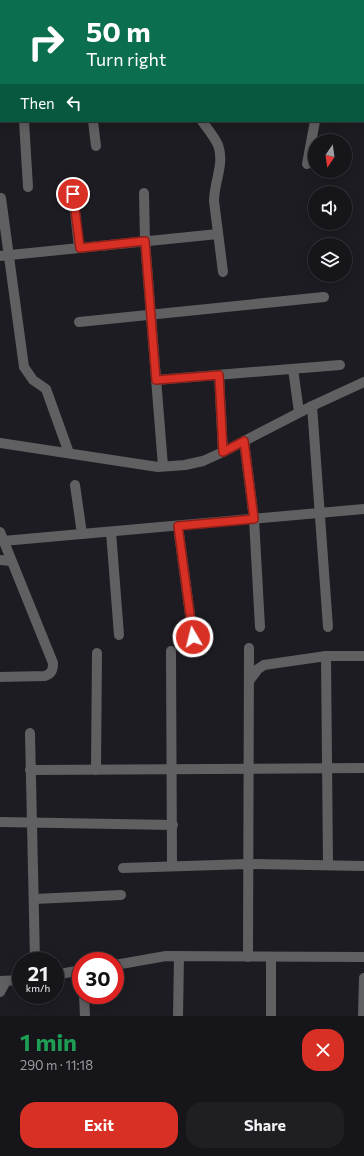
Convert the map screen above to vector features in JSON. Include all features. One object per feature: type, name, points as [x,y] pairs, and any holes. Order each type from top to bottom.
[{"type":"street","points":[[24,122],[28,187]]},
{"type":"street","points":[[93,122],[96,146]]},
{"type":"street","points":[[203,122],[217,143],[221,155],[220,167],[214,190],[223,272]]},
{"type":"street","points":[[307,164],[315,122]]},
{"type":"street","points":[[144,193],[145,241],[163,466]]},
{"type":"street","points":[[73,194],[80,248]]},
{"type":"street","points":[[1,198],[5,256],[24,367],[33,380],[46,389],[70,453]]},
{"type":"street","points":[[5,256],[218,234]]},
{"type":"street","points":[[79,322],[151,316],[324,297]]},
{"type":"street","points":[[156,380],[340,365]]},
{"type":"street","points":[[293,369],[299,412]]},
{"type":"street","points":[[219,375],[223,452]]},
{"type":"street","points":[[0,443],[163,466],[203,461],[299,412],[364,382]]},
{"type":"street","points":[[312,406],[328,626]]},
{"type":"street","points":[[244,441],[254,519],[260,627]]},
{"type":"street","points":[[74,485],[82,534]]},
{"type":"street","points":[[0,677],[45,676],[50,674],[53,669],[53,663],[2,537],[111,532],[364,509]]},
{"type":"street","points":[[178,526],[193,637]]},
{"type":"street","points":[[111,532],[118,635]]},
{"type":"street","points":[[0,560],[11,561]]},
{"type":"street","points":[[248,957],[249,648]]},
{"type":"street","points":[[171,651],[172,866]]},
{"type":"street","points":[[96,770],[97,653]]},
{"type":"street","points":[[249,681],[258,669],[264,665],[326,656],[364,656]]},
{"type":"street","points":[[326,656],[328,865]]},
{"type":"street","points":[[30,733],[35,952]]},
{"type":"street","points":[[30,770],[364,768]]},
{"type":"street","points":[[0,822],[173,825]]},
{"type":"street","points":[[123,868],[248,864],[364,866]]},
{"type":"street","points":[[34,899],[122,895]]},
{"type":"street","points":[[124,963],[166,956],[364,957]]},
{"type":"street","points":[[178,1016],[179,956]]},
{"type":"street","points":[[271,957],[271,1016]]},
{"type":"street","points":[[363,1016],[364,978]]},
{"type":"street","points":[[0,992],[3,981]]},
{"type":"street","points":[[84,1004],[85,1016]]},
{"type":"route","points":[[73,194],[80,248],[145,241],[156,380],[219,375],[223,452],[244,441],[254,519],[178,526],[193,637]]}]
